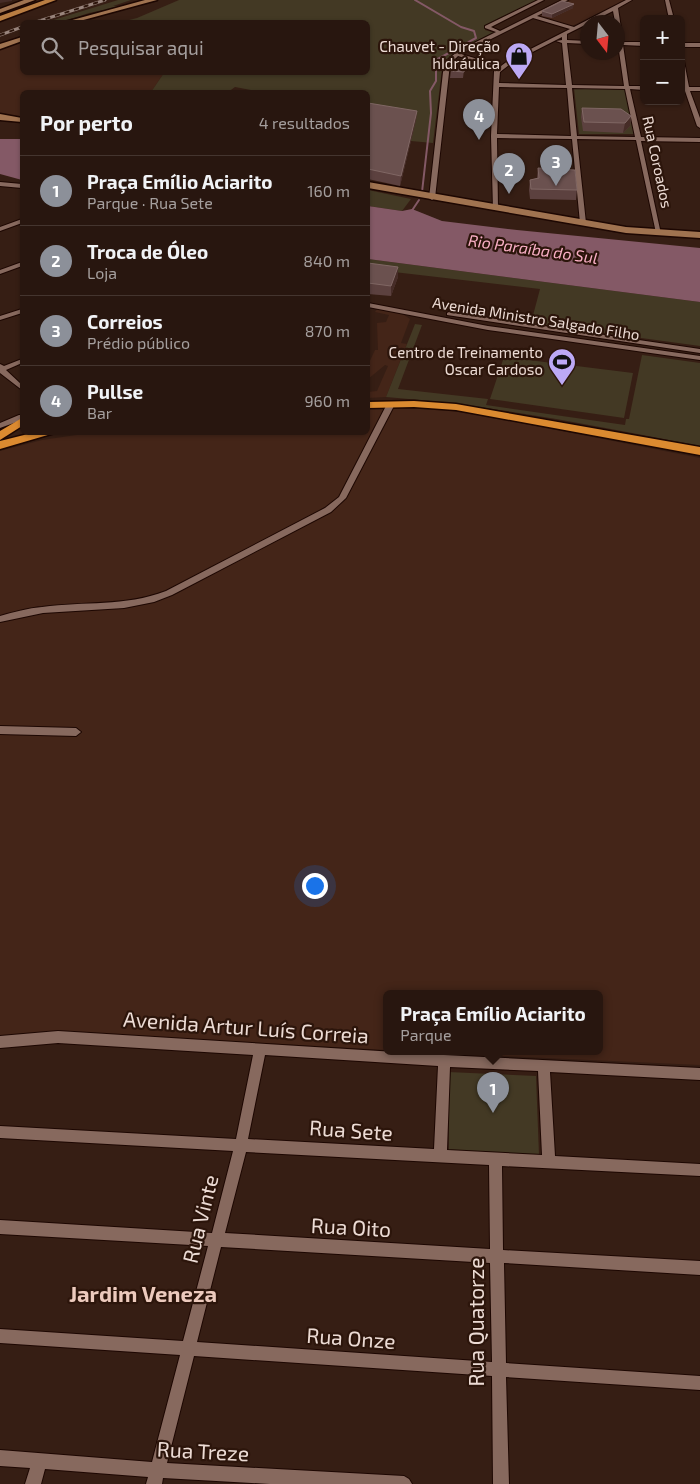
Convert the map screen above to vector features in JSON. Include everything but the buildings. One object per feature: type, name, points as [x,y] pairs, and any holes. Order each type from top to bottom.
[{"type":"highway","points":[[370,405],[438,405],[477,410],[700,451]]},
{"type":"highway","points":[[0,427],[20,420]]},
{"type":"highway","points":[[0,436],[20,421]]},
{"type":"highway","points":[[0,445],[40,435]]},
{"type":"main road","points":[[1,13],[44,0]]},
{"type":"main road","points":[[1,13],[52,0]]},
{"type":"street","points":[[1,13],[31,0]]},
{"type":"street","points":[[77,20],[153,0]]},
{"type":"street","points":[[499,32],[487,27],[542,0]]},
{"type":"street","points":[[429,197],[445,67],[457,54],[566,0]]},
{"type":"street","points":[[495,208],[494,136],[496,73],[500,67],[630,0]]},
{"type":"street","points":[[667,0],[671,15]]},
{"type":"street","name":"Rua Coroados","points":[[615,8],[616,15]]},
{"type":"street","points":[[532,16],[574,28]]},
{"type":"street","points":[[564,34],[583,223]]},
{"type":"street","points":[[0,47],[20,40]]},
{"type":"street","points":[[553,40],[580,43]]},
{"type":"street","points":[[625,43],[640,44]]},
{"type":"street","points":[[685,45],[700,45]]},
{"type":"street","points":[[457,54],[500,67]]},
{"type":"street","name":"Rua Coroados","points":[[623,60],[659,233]]},
{"type":"street","points":[[496,85],[640,88]]},
{"type":"street","points":[[685,89],[700,89]]},
{"type":"street","points":[[685,91],[700,126]]},
{"type":"street","points":[[0,117],[20,120]]},
{"type":"street","points":[[494,136],[700,140]]},
{"type":"street","points":[[0,184],[20,186]]},
{"type":"street","points":[[370,185],[626,230],[700,235]]},
{"type":"street","points":[[0,229],[20,222]]},
{"type":"street","points":[[0,272],[20,265]]},
{"type":"street","name":"Avenida Ministro Salgado Filho","points":[[370,304],[700,351]]},
{"type":"street","name":"Avenida Ministro Salgado Filho","points":[[370,304],[488,328],[700,358]]},
{"type":"street","points":[[0,318],[20,312]]},
{"type":"street","points":[[0,368],[20,363]]},
{"type":"street","points":[[0,368],[20,386]]},
{"type":"street","points":[[0,619],[38,610],[112,608],[148,602],[169,593],[328,510],[342,498],[391,404]]},
{"type":"street","points":[[0,730],[76,732]]},
{"type":"street","name":"Avenida Artur Luís Correia","points":[[0,1042],[58,1037],[444,1061],[700,1074]]},
{"type":"street","name":"Rua Vinte","points":[[155,1477],[217,1240],[260,1049]]},
{"type":"street","points":[[440,1157],[444,1061]]},
{"type":"street","points":[[544,1066],[549,1161]]},
{"type":"street","name":"Rua Sete","points":[[0,1132],[700,1170]]},
{"type":"street","name":"Rua Quatorze","points":[[495,1160],[498,1256],[497,1370],[501,1484]]},
{"type":"street","name":"Rua Oito","points":[[0,1227],[700,1268]]},
{"type":"street","name":"Rua Onze","points":[[0,1336],[700,1383]]},
{"type":"street","name":"Rua Treze","points":[[0,1458],[40,1460],[155,1477],[404,1484]]},
{"type":"street","points":[[34,1484],[40,1460]]},
{"type":"shaded area","points":[[118,0],[131,0],[113,6],[127,6],[63,20],[53,20]]},
{"type":"shaded area","points":[[179,0],[538,0],[485,26],[485,30],[495,33],[457,51],[445,62],[442,69],[433,143],[411,141],[370,114],[370,90],[251,90],[235,87],[231,90],[152,90],[163,75],[370,75],[370,20],[129,20]]},
{"type":"shaded area","points":[[571,0],[625,0],[594,15],[580,15],[580,22],[572,26],[536,16]]},
{"type":"shaded area","points":[[20,43],[20,75],[163,75],[152,90],[20,90],[20,117],[0,113],[0,50]]},
{"type":"shaded area","points":[[574,88],[626,90],[634,134],[579,134]]},
{"type":"shaded area","points":[[370,190],[411,199],[402,211],[370,206]]},
{"type":"shaded area","points":[[370,259],[700,302],[700,346],[531,323],[540,289],[370,269]]},
{"type":"shaded area","points":[[378,308],[401,313],[410,319],[401,343],[407,344],[386,397],[370,398],[370,392],[377,391],[388,366],[385,365],[370,377],[370,361],[375,350],[378,350],[377,323],[386,322],[389,315],[375,312]]},
{"type":"shaded area","points":[[415,324],[422,325],[398,389],[488,399],[486,405],[625,425],[626,419],[629,419],[642,355],[700,363],[700,446],[505,411],[386,397]]},
{"type":"shaded area","name":"Centro de Treinamento Oscar Cardoso","points":[[504,357],[633,373],[624,418],[490,399]]},
{"type":"shaded area","points":[[415,407],[470,413],[700,458],[700,1065],[482,1055],[603,1055],[603,990],[383,990],[383,1050],[136,1036],[0,1038],[0,451],[42,440],[76,435],[370,435],[370,408]]},
{"type":"shaded area","points":[[448,1072],[536,1076],[539,1155],[449,1150]]},
{"type":"water","points":[[0,139],[20,139],[20,179],[0,174]]},
{"type":"water","name":"Rio Paraíba do Sul","points":[[370,206],[402,211],[412,209],[442,221],[700,248],[700,302],[370,259]]},
{"type":"waterway","points":[[415,0],[461,27],[474,31],[476,38],[436,60],[436,81],[430,91],[431,113],[422,192]]},
{"type":"waterway","points":[[411,212],[419,200]]},
{"type":"railway","points":[[42,20],[105,0]]},
{"type":"railway","points":[[0,35],[20,28]]},
{"type":"place","name":"Chauvet - Direção hIdráulica","points":[[519,80]]},
{"type":"place","name":"Pullse","points":[[479,140]]},
{"type":"place","name":"Correios","points":[[556,186]]},
{"type":"place","name":"Troca de Óleo","points":[[509,194]]},
{"type":"place","name":"Centro de Treinamento Oscar Cardoso","points":[[562,386]]},
{"type":"place","name":"Praça Emílio Aciarito","points":[[493,1113]]},
{"type":"district","name":"Jardim Veneza","points":[[143,1294]]}]
